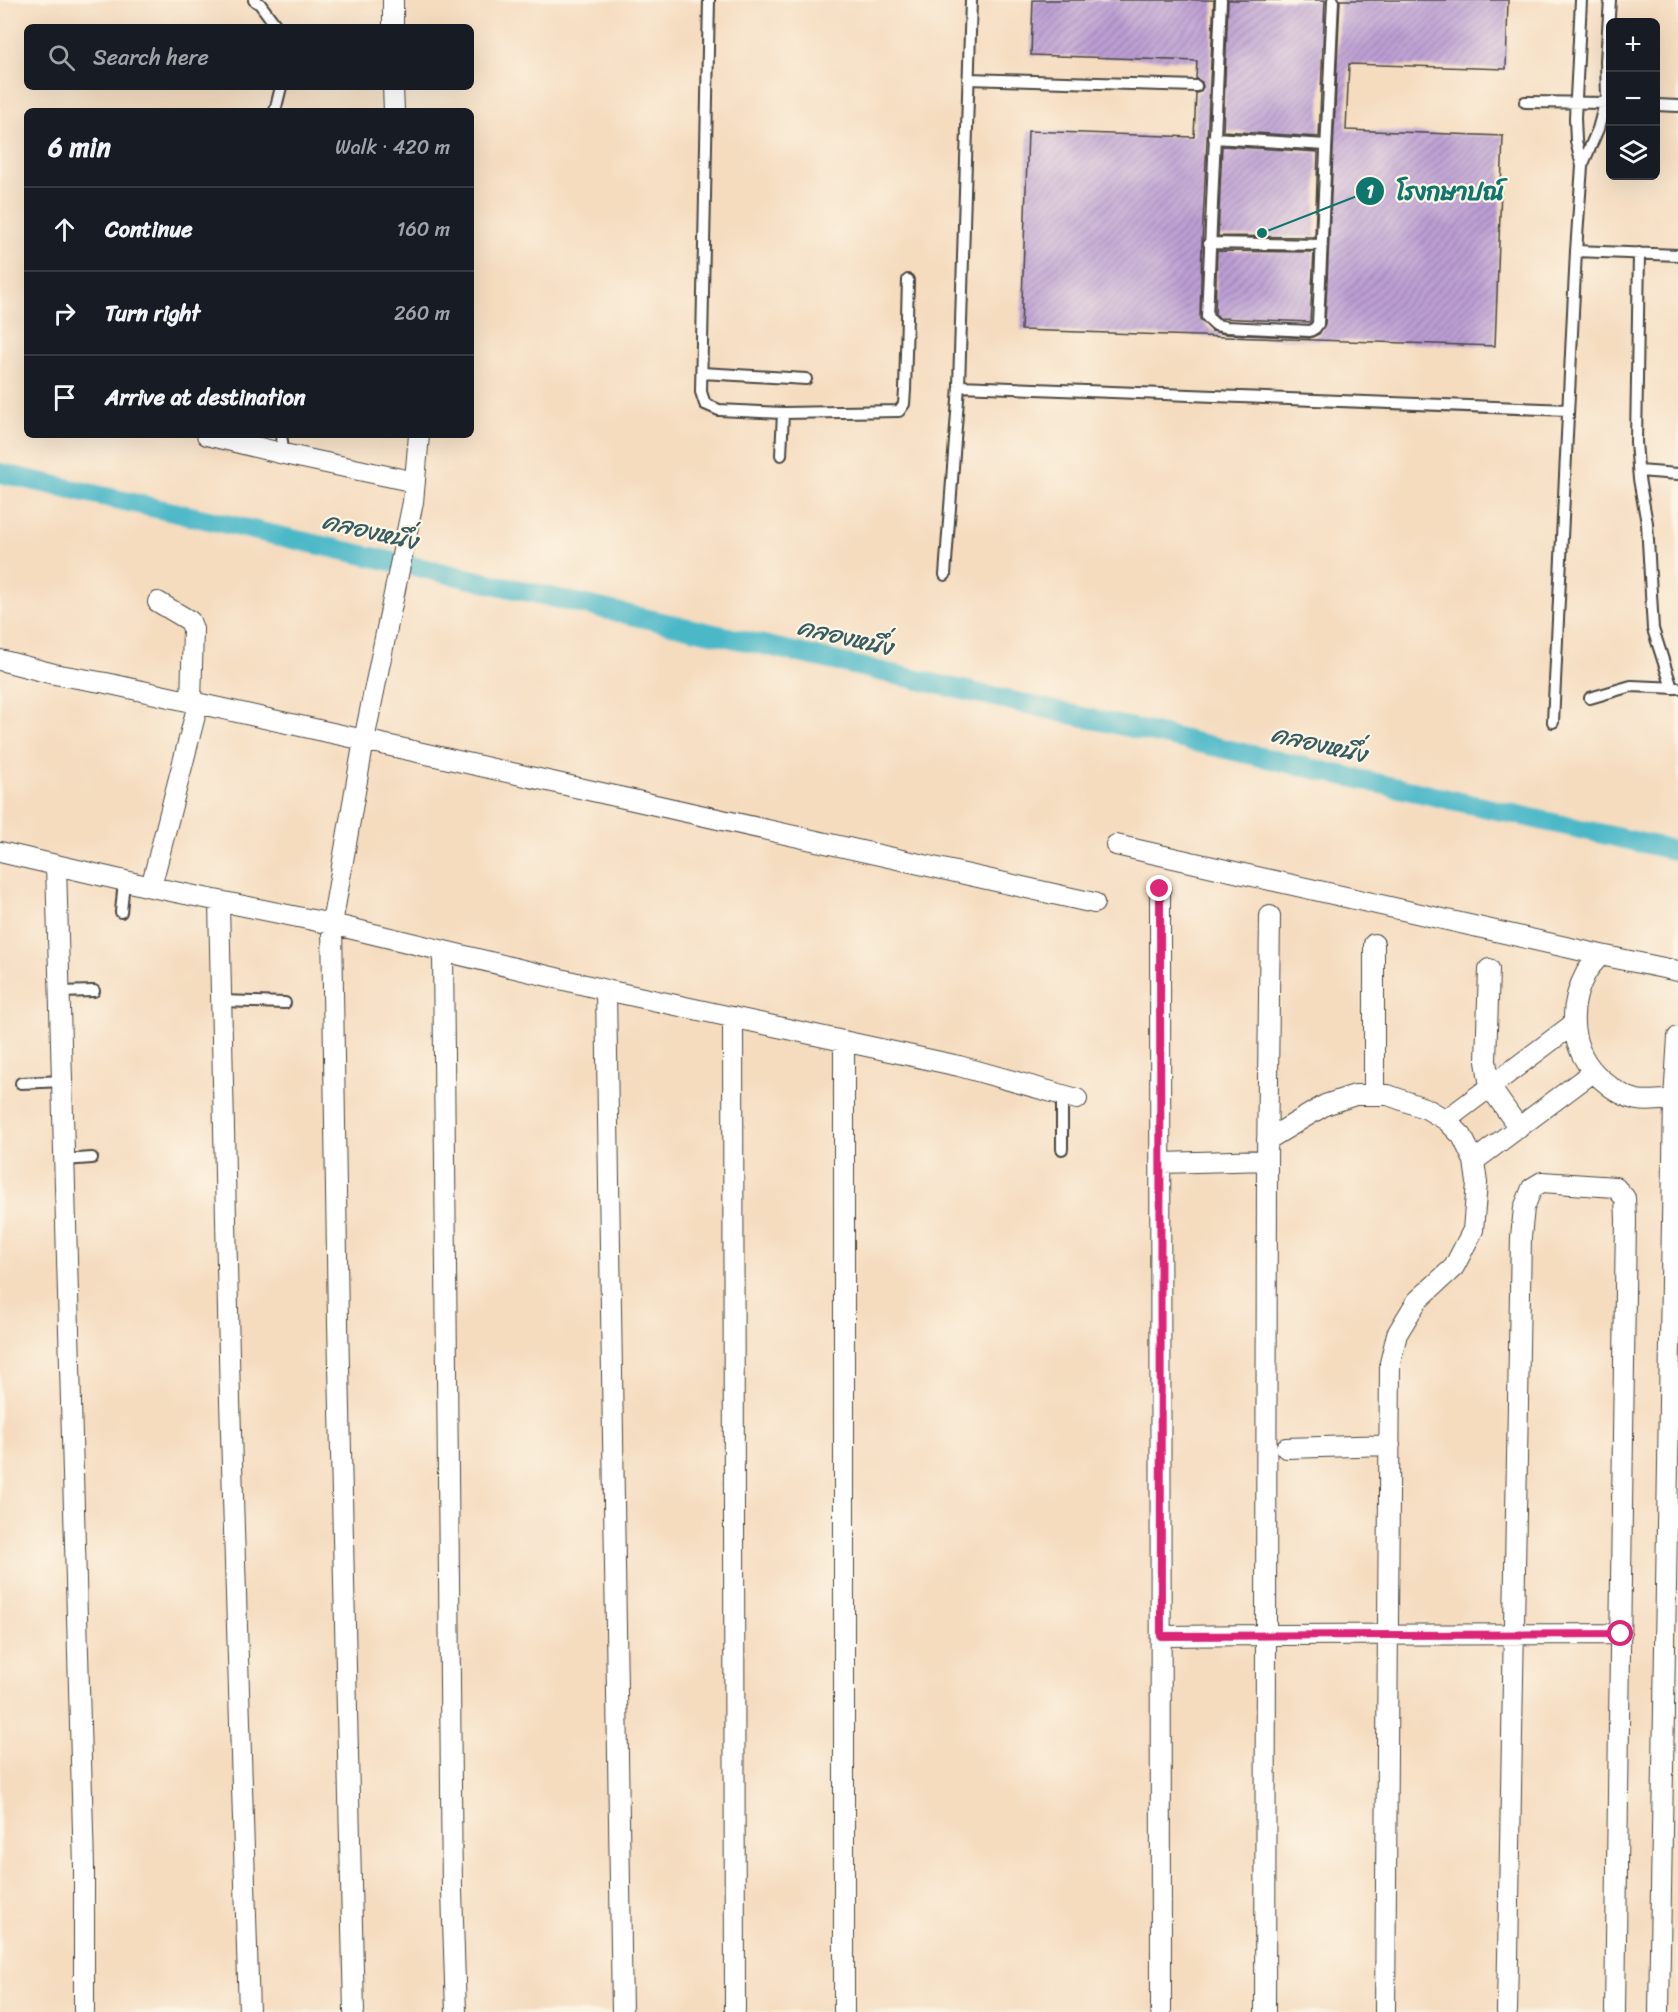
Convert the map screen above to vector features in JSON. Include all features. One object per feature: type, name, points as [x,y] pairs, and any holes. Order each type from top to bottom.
[{"type":"street","points":[[393,0],[393,24]]},
{"type":"street","points":[[393,90],[394,108]]},
{"type":"street","points":[[230,438],[283,445],[415,482]]},
{"type":"street","points":[[354,2012],[338,1323],[332,924],[364,740],[413,502],[418,438]]},
{"type":"street","points":[[151,887],[195,703],[193,629],[190,621],[158,603]]},
{"type":"street","points":[[0,660],[54,674],[106,683],[1094,903]]},
{"type":"street","points":[[1116,845],[1601,955],[1678,970]]},
{"type":"street","points":[[0,852],[219,902],[332,924],[606,990],[959,1066],[1069,1096]]},
{"type":"street","points":[[56,865],[84,1867],[84,2012]]},
{"type":"street","points":[[1160,889],[1161,2012]]},
{"type":"street","points":[[219,902],[230,1413],[249,2012]]},
{"type":"street","points":[[1265,2012],[1267,1140],[1270,916]]},
{"type":"street","points":[[1374,944],[1374,1095]]},
{"type":"street","points":[[443,952],[451,1867],[456,2012]]},
{"type":"street","points":[[1601,955],[1587,971],[1575,1001],[1572,1025],[1580,1052],[1593,1072],[1612,1089],[1636,1100],[1674,1099]]},
{"type":"street","points":[[1489,969],[1486,1061],[1490,1087],[1519,1128]]},
{"type":"street","points":[[606,990],[622,2012]]},
{"type":"street","points":[[733,1017],[735,2012]]},
{"type":"street","points":[[1446,1120],[1572,1025]]},
{"type":"street","points":[[1659,2012],[1674,1099],[1678,1037]]},
{"type":"street","points":[[844,1041],[844,2012]]},
{"type":"street","points":[[1474,1161],[1593,1072]]},
{"type":"street","points":[[1267,1140],[1325,1105],[1355,1095],[1388,1095],[1427,1109],[1446,1120],[1462,1136],[1474,1161],[1477,1183],[1473,1230],[1454,1267],[1417,1301],[1397,1334],[1390,1363],[1385,2012]]},
{"type":"street","points":[[1162,1163],[1267,1160]]},
{"type":"street","points":[[1507,2012],[1521,1237],[1524,1208],[1532,1188],[1542,1182],[1616,1187],[1625,1197],[1615,2012]]},
{"type":"street","points":[[1286,1448],[1389,1445]]},
{"type":"street","points":[[1161,1636],[1621,1634]]},
{"type":"lane","points":[[254,0],[260,4],[275,24]]},
{"type":"lane","points":[[709,0],[701,392],[705,404],[710,408],[783,413],[899,411],[903,408],[908,280]]},
{"type":"lane","points":[[945,575],[959,386],[971,0]]},
{"type":"lane","points":[[1221,0],[1207,86],[1214,138],[1206,310],[1210,321],[1216,325],[1310,331],[1318,324],[1333,0]]},
{"type":"lane","points":[[1553,722],[1582,166],[1576,141],[1581,0]]},
{"type":"lane","points":[[1609,72],[1610,0]]},
{"type":"lane","points":[[968,79],[1207,86]]},
{"type":"lane","points":[[276,108],[280,90]]},
{"type":"lane","points":[[1525,102],[1606,103]]},
{"type":"lane","points":[[1660,105],[1678,106]]},
{"type":"lane","points":[[1582,166],[1606,108]]},
{"type":"lane","points":[[1214,138],[1326,145]]},
{"type":"lane","points":[[1209,243],[1322,245]]},
{"type":"lane","points":[[1576,251],[1678,255]]},
{"type":"lane","points":[[1590,698],[1631,686],[1675,688],[1653,629],[1647,523],[1636,442],[1639,253]]},
{"type":"lane","points":[[702,373],[806,379]]},
{"type":"lane","points":[[959,386],[1568,410]]},
{"type":"lane","points":[[780,455],[783,413]]},
{"type":"lane","points":[[1639,471],[1678,474]]},
{"type":"lane","points":[[121,912],[124,881]]},
{"type":"lane","points":[[59,992],[94,991]]},
{"type":"lane","points":[[221,1001],[285,1003]]},
{"type":"lane","points":[[21,1083],[62,1081]]},
{"type":"lane","points":[[1062,1149],[1069,1096]]},
{"type":"lane","points":[[64,1160],[92,1158]]},
{"type":"building","points":[[1033,0],[1214,0],[1200,319],[1212,331],[1225,334],[1310,338],[1319,334],[1325,324],[1340,0],[1508,0],[1506,69],[1349,64],[1346,130],[1503,136],[1495,346],[1021,330],[1028,131],[1194,137],[1196,93],[1200,92],[1203,87],[1202,82],[1196,79],[1197,61],[1031,55]]},
{"type":"building","points":[[1228,0],[1325,0],[1319,137],[1223,131]]},
{"type":"building","points":[[1222,146],[1318,152],[1315,237],[1218,236]]},
{"type":"building","points":[[1217,251],[1314,252],[1310,322],[1219,318],[1215,314]]},
{"type":"waterway","name":"คลองหนึ่ง","points":[[0,473],[1678,851]]},
{"type":"place","name":"โรงกษาปณ์","points":[[1262,233]]},
{"type":"route","points":[[1160,889],[1161,1636],[1621,1634]]}]
